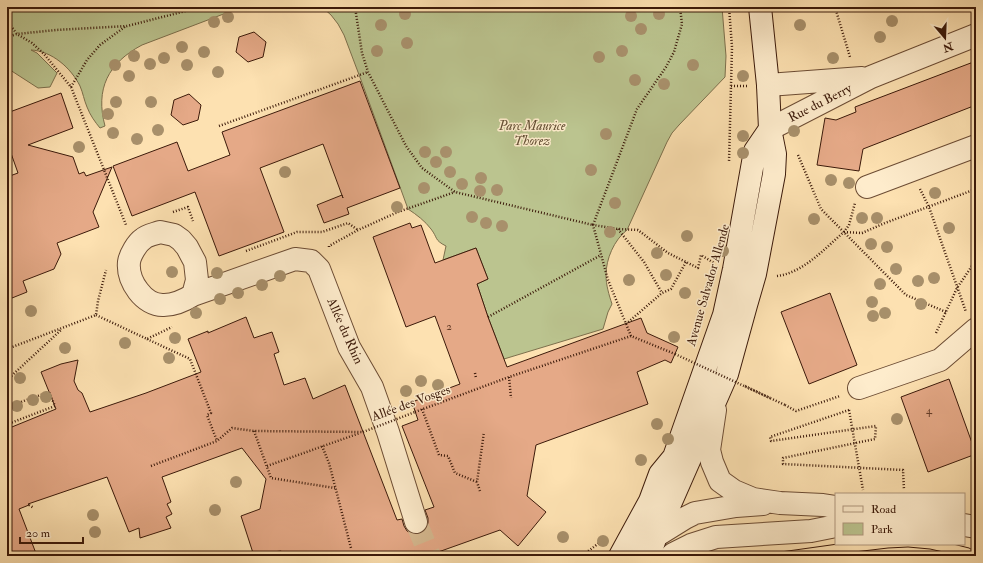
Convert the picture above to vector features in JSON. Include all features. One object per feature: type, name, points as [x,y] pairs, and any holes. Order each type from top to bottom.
[{"type":"street","points":[[662,552],[675,494],[727,374],[755,274],[774,174],[775,154],[770,129],[768,85],[760,7]]},
{"type":"street","name":"Rue du Berry","points":[[770,129],[871,77],[976,36]]},
{"type":"street","name":"Rue du Berry","points":[[768,85],[871,77]]},
{"type":"street","name":"Avenue Salvador Allende","points":[[716,537],[692,526],[677,508],[672,480],[674,457],[724,315],[734,269],[755,151],[770,129]]},
{"type":"street","points":[[867,187],[976,146]]},
{"type":"street","points":[[193,295],[295,259],[311,261],[319,269]]},
{"type":"street","name":"Allée du Rhin","points":[[319,269],[349,346],[372,387],[380,414],[388,432],[416,522]]},
{"type":"street","points":[[859,388],[940,360],[974,330]]},
{"type":"street","points":[[716,401],[709,450],[720,482],[734,491],[753,499],[780,503],[835,507]]},
{"type":"street","name":"Avenue Salvador Allende","points":[[620,556],[650,500],[660,474],[674,457]]},
{"type":"street","points":[[662,552],[685,518],[695,513],[736,506],[780,503]]},
{"type":"street","points":[[965,525],[976,527]]},
{"type":"street","points":[[628,556],[662,552],[716,537],[811,531],[835,526]]},
{"type":"path","points":[[7,37],[17,34],[56,30],[127,26],[186,11],[194,7]]},
{"type":"path","points":[[355,7],[362,53],[368,72],[406,146],[422,168],[454,192],[593,225],[618,229],[638,230],[668,253],[686,262],[671,289],[662,293],[626,324]]},
{"type":"path","points":[[680,7],[682,24],[674,52],[666,67],[637,110],[593,225],[608,280],[626,324],[632,336],[796,411],[859,388]]},
{"type":"path","points":[[729,7],[732,47],[729,169]]},
{"type":"path","points":[[834,7],[850,58]]},
{"type":"path","points":[[7,21],[17,34],[32,43],[44,54],[71,87],[128,229]]},
{"type":"path","points":[[71,87],[87,60],[100,45],[127,26]]},
{"type":"path","points":[[219,126],[368,72]]},
{"type":"path","points":[[797,153],[821,209],[906,295],[946,312]]},
{"type":"path","points":[[912,170],[929,207],[957,288],[974,330]]},
{"type":"path","points":[[772,277],[785,275],[801,268],[844,232],[849,225],[856,198],[867,187]]},
{"type":"path","points":[[844,232],[862,233],[976,189]]},
{"type":"path","points":[[319,269],[330,257],[329,246],[358,230],[398,212],[454,192]]},
{"type":"path","points":[[168,214],[188,207],[193,221]]},
{"type":"path","points":[[246,252],[297,232],[322,232],[348,223],[358,230]]},
{"type":"path","points":[[618,229],[644,262],[662,293]]},
{"type":"path","points":[[488,317],[601,255]]},
{"type":"path","name":"Avenue Salvador Allende","points":[[686,262],[698,268],[701,255],[715,264],[717,257]]},
{"type":"path","points":[[921,366],[957,288],[976,260]]},
{"type":"path","points":[[7,349],[96,315],[98,301],[108,265]]},
{"type":"path","points":[[7,380],[63,328]]},
{"type":"path","name":"Allée des Vosges","points":[[151,466],[217,441],[232,428],[254,431],[363,432],[509,377],[632,336]]},
{"type":"path","points":[[147,339],[190,359],[211,413],[207,415],[217,441]]},
{"type":"path","name":"Avenue Salvador Allende","points":[[684,364],[687,357]]},
{"type":"path","points":[[474,373],[476,378]]},
{"type":"path","points":[[509,377],[511,398]]},
{"type":"path","points":[[745,386],[770,398]]},
{"type":"path","points":[[7,407],[49,392],[55,406],[7,422],[10,428]]},
{"type":"path","points":[[422,409],[439,455],[448,456],[455,474],[477,482]]},
{"type":"path","points":[[863,490],[859,467],[855,443],[853,430],[849,410],[770,437],[771,441],[853,430],[876,426],[875,439],[855,443],[783,458],[783,464],[859,467],[903,470],[904,490]]},
{"type":"path","points":[[254,431],[271,478],[335,488]]},
{"type":"path","points":[[266,466],[363,432]]},
{"type":"path","points":[[480,491],[477,482],[484,432]]},
{"type":"path","points":[[322,446],[329,463],[351,548]]},
{"type":"path","points":[[28,505],[34,508]]},
{"type":"green space","points":[[7,7],[242,7],[142,45],[120,60],[107,78],[103,89],[102,113],[105,126],[100,128],[90,113],[76,79],[66,67],[53,57],[39,51],[31,50],[37,53],[57,73],[50,87],[38,88],[7,68]]},
{"type":"green space","name":"Parc Maurice Thorez","points":[[322,7],[722,7],[726,56],[725,77],[672,133],[627,230],[618,239],[609,256],[606,275],[607,286],[612,304],[603,329],[504,359],[477,284],[488,279],[476,248],[443,260],[446,246],[438,240],[426,223],[408,209],[344,35],[331,15]]},
{"type":"building","points":[[254,32],[266,42],[263,57],[248,62],[236,52],[239,37]]},
{"type":"building","points":[[976,61],[976,105],[863,149],[859,171],[817,165],[825,118],[836,120],[856,112],[855,107]]},
{"type":"building","points":[[360,81],[400,188],[347,208],[349,214],[324,223],[317,205],[342,195],[323,144],[260,168],[284,232],[219,256],[195,192],[132,216],[113,166],[177,142],[188,171],[230,155],[222,132]]},
{"type":"building","points":[[61,93],[73,128],[28,145],[73,157],[79,174],[84,172],[86,176],[112,167],[93,212],[99,227],[57,243],[61,254],[54,269],[23,281],[27,292],[7,300],[7,177],[18,173],[7,142],[7,113]]},
{"type":"building","points":[[189,94],[201,105],[198,120],[183,125],[171,115],[174,100]]},
{"type":"building","points":[[410,223],[412,228],[421,225],[435,263],[476,248],[488,279],[477,284],[507,367],[641,318],[647,333],[678,347],[671,363],[665,360],[637,372],[648,404],[536,445],[527,496],[546,512],[518,546],[500,530],[427,556],[287,556],[281,551],[254,556],[241,516],[260,509],[266,479],[242,448],[162,477],[171,502],[167,504],[172,514],[166,517],[171,528],[140,538],[139,528],[129,532],[107,477],[28,504],[29,505],[19,509],[37,556],[7,556],[7,429],[56,409],[41,372],[61,364],[78,360],[74,381],[78,390],[82,393],[90,412],[201,372],[188,339],[208,331],[208,333],[246,317],[254,338],[272,332],[279,352],[274,354],[284,385],[305,378],[313,399],[345,385],[397,520],[402,519],[407,531],[413,534],[419,534],[425,531],[428,524],[428,518],[425,510],[434,507],[402,426],[418,420],[412,402],[460,384],[435,316],[406,327],[373,237]]},
{"type":"building","points":[[830,293],[857,365],[809,384],[781,312]]},
{"type":"building","points":[[949,379],[976,454],[928,472],[901,397]]},
{"type":"tunnel","points":[[416,522],[430,556]]},
{"type":"tram line","points":[[752,556],[835,544]]},
{"type":"tram line","points":[[957,545],[969,548],[976,552]]},
{"type":"tram line","points":[[821,556],[908,547],[930,549],[961,556]]}]
